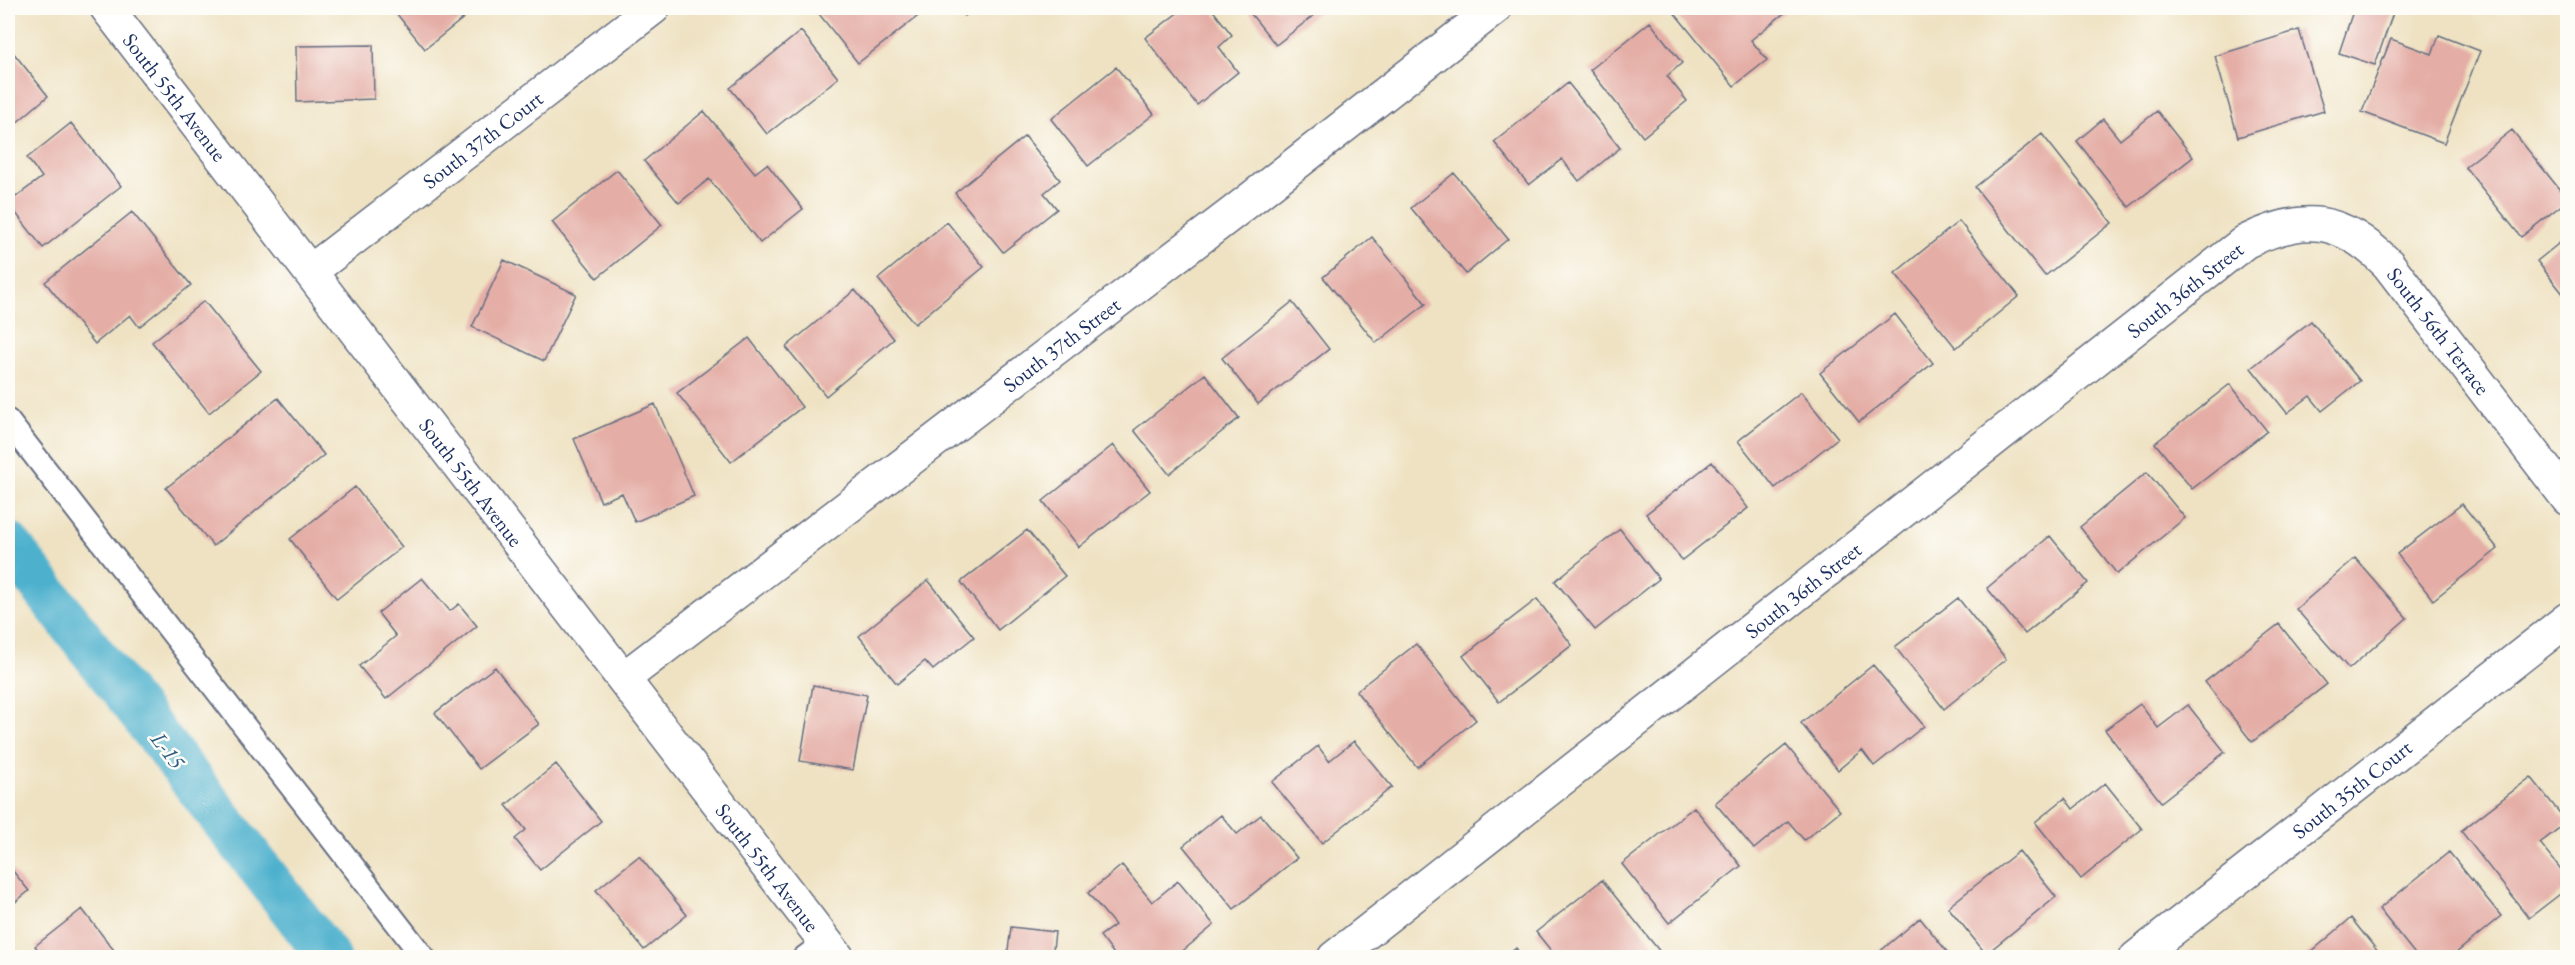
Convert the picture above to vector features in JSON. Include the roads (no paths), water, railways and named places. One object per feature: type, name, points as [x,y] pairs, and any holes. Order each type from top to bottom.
[{"type":"street","name":"South 55th Avenue","points":[[107,8],[624,678],[822,952]]},
{"type":"street","name":"South 37th Court","points":[[311,271],[653,8]]},
{"type":"street","name":"South 37th Street","points":[[624,678],[1225,219],[1495,8]]},
{"type":"street","name":"South 56th Terrace","points":[[2274,228],[2306,223],[2337,228],[2365,242],[2388,264],[2568,499]]},
{"type":"street","name":"South 36th Street","points":[[1334,957],[2246,242],[2274,228]]},
{"type":"street","name":"South 35th Court","points":[[2136,957],[2568,619]]},
{"type":"lane","points":[[8,421],[424,957]]},
{"type":"waterway","name":"L-15","points":[[8,543],[329,958]]}]
